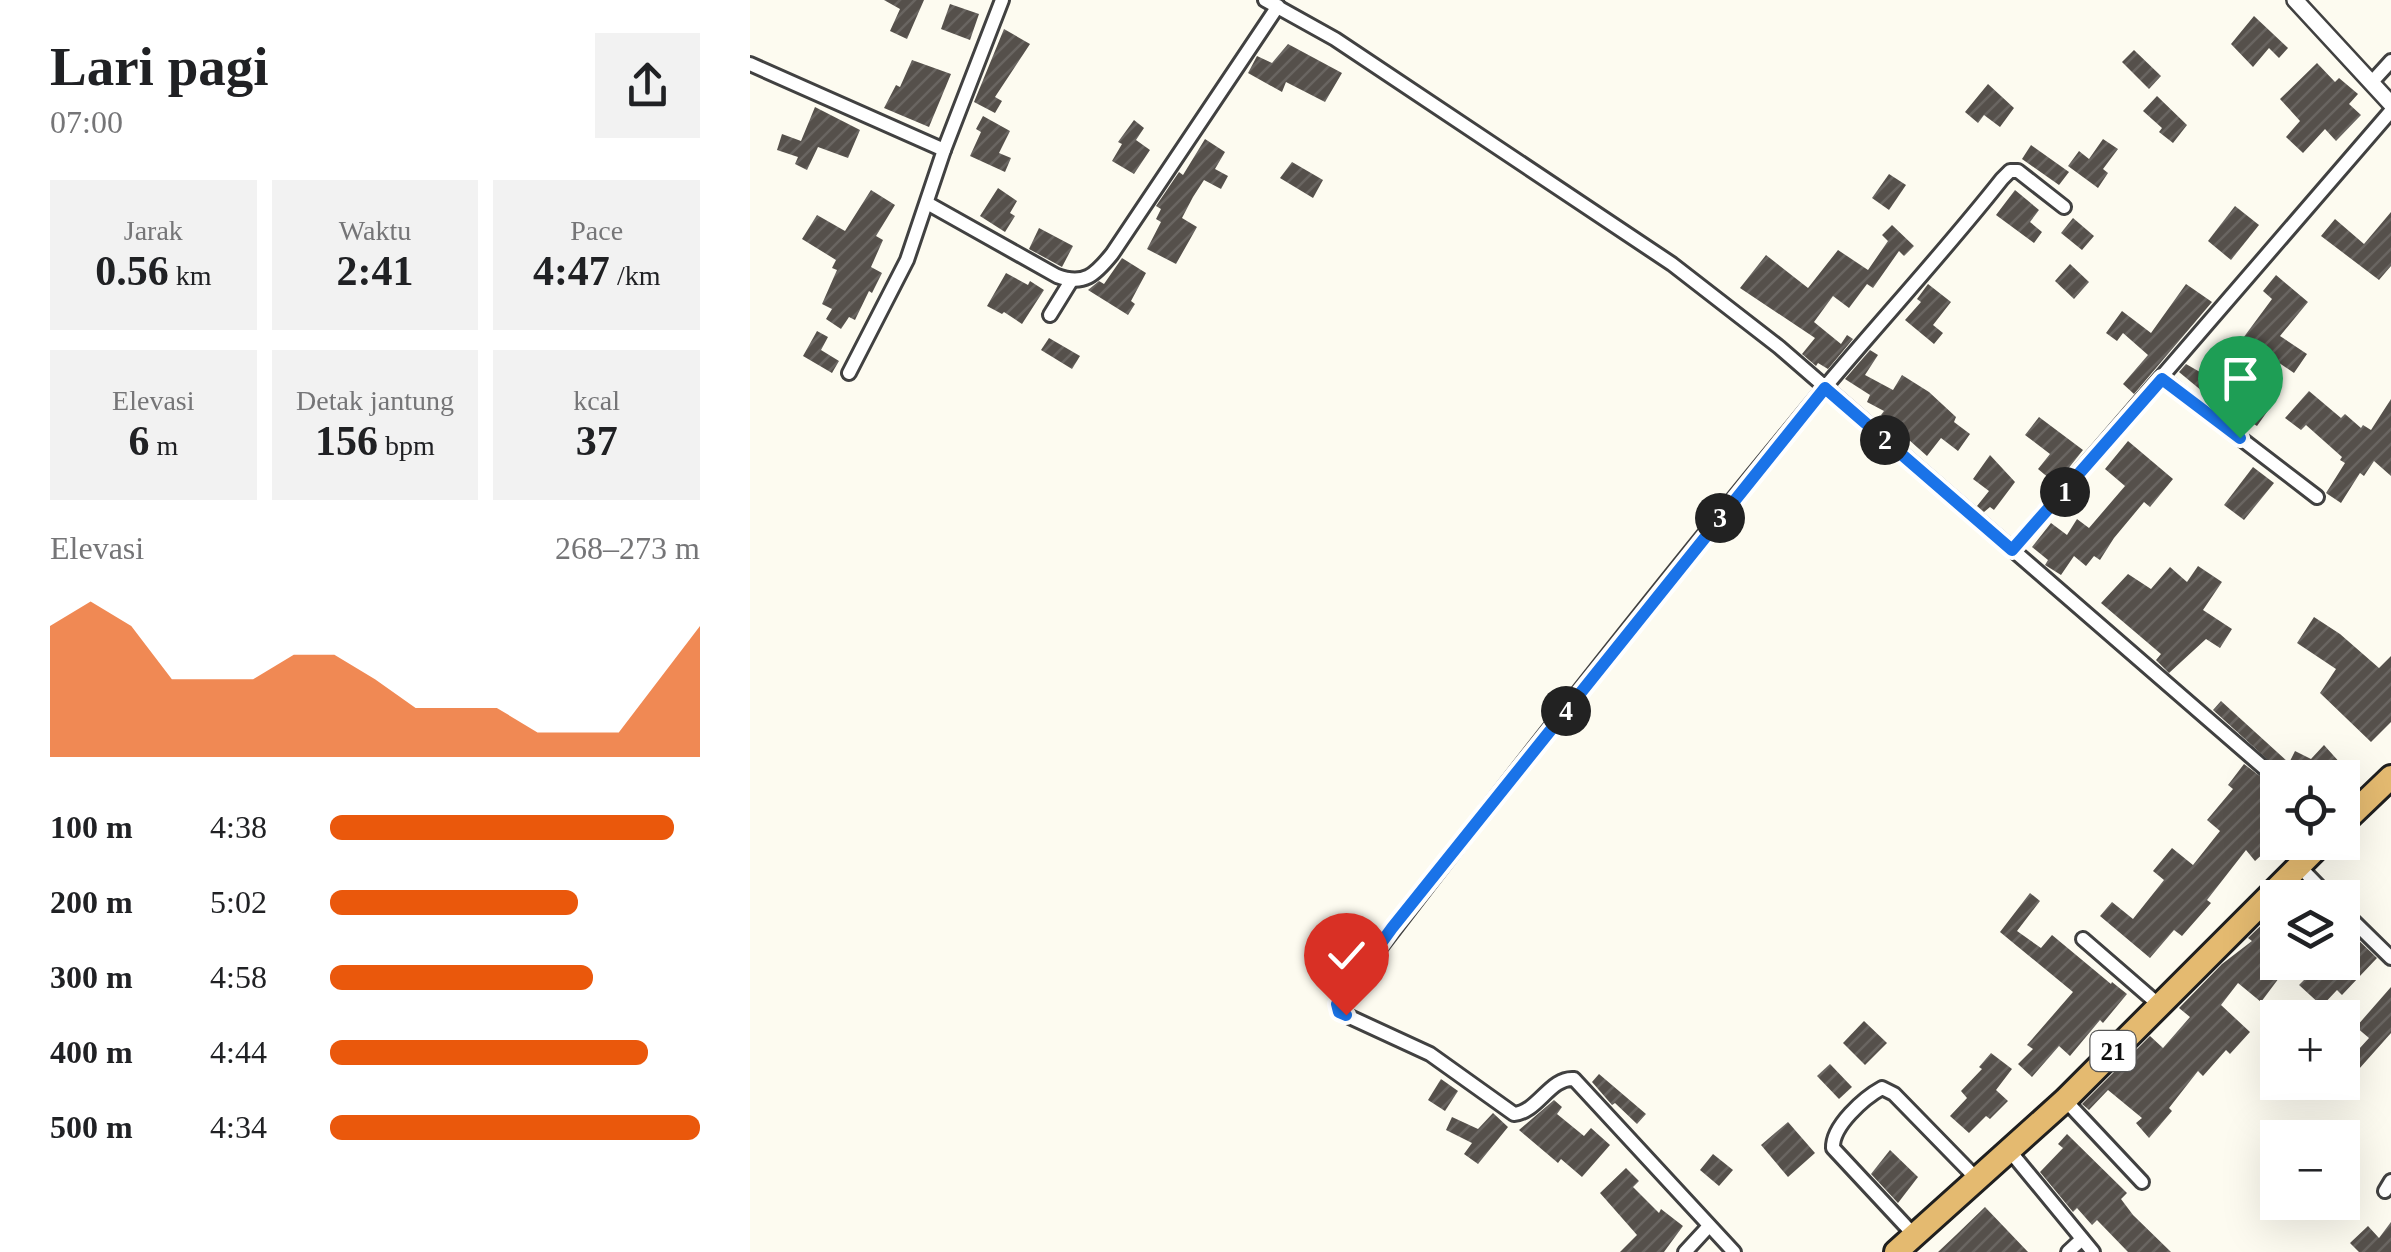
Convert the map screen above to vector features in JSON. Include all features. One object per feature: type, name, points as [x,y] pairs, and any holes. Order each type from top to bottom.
[{"type":"highway","points":[[2360,807],[2391,778]]},
{"type":"highway","name":"21","points":[[1896,1252],[2065,1100],[2305,860]]},
{"type":"street","points":[[849,373],[900,275],[1002,0]]},
{"type":"street","points":[[2012,550],[2391,108],[2295,0]]},
{"type":"street","points":[[1050,314],[1072,282],[1092,276],[1112,254],[1271,3],[1335,39],[1672,264],[1825,388],[2260,764]]},
{"type":"street","points":[[2371,83],[2391,61]]},
{"type":"street","points":[[750,64],[944,150]]},
{"type":"street","points":[[1734,1252],[1574,1080],[1563,1080],[1523,1114],[1514,1114],[1430,1054],[1336,1008],[1392,928],[1825,388],[2010,171],[2018,171],[2064,208]]},
{"type":"street","points":[[927,203],[1072,282]]},
{"type":"street","points":[[2162,379],[2318,497]]},
{"type":"street","points":[[2299,866],[2313,880]]},
{"type":"street","points":[[2360,928],[2391,958]]},
{"type":"street","points":[[2083,939],[2158,1004]]},
{"type":"street","points":[[1914,1235],[1833,1148],[1835,1133],[1873,1093],[1882,1088],[1894,1094],[1976,1178]]},
{"type":"street","points":[[2065,1100],[2142,1182]]},
{"type":"street","points":[[2009,1150],[2093,1252]]},
{"type":"street","points":[[1684,1252],[1709,1226]]},
{"type":"street","points":[[2068,1252],[2082,1239]]},
{"type":"building","points":[[884,0],[924,0],[907,39],[890,31],[900,9]]},
{"type":"building","points":[[950,4],[979,14],[970,40],[941,29]]},
{"type":"building","points":[[2254,16],[2288,48],[2279,58],[2269,48],[2253,67],[2231,44]]},
{"type":"building","points":[[1004,29],[1030,44],[995,97],[1002,101],[995,113],[974,102]]},
{"type":"building","points":[[1288,44],[1342,73],[1325,102],[1286,82],[1282,92],[1248,73],[1257,56],[1272,63]]},
{"type":"building","points":[[2134,50],[2161,76],[2149,89],[2122,62]]},
{"type":"building","points":[[912,60],[951,74],[929,127],[884,108],[896,85],[900,87]]},
{"type":"building","points":[[2317,63],[2335,82],[2339,78],[2358,94],[2349,104],[2361,115],[2336,141],[2325,129],[2303,153],[2286,137],[2300,121],[2280,99]]},
{"type":"building","points":[[1988,84],[2014,108],[2000,127],[1984,115],[1978,123],[1965,112]]},
{"type":"building","points":[[2157,96],[2187,125],[2173,143],[2143,111]]},
{"type":"building","points":[[815,107],[860,130],[848,158],[818,147],[807,170],[795,164],[798,157],[777,150],[782,134],[801,141]]},
{"type":"building","points":[[983,116],[1010,131],[999,153],[1011,158],[1005,172],[970,156],[981,132],[976,129]]},
{"type":"building","points":[[1134,120],[1144,128],[1136,140],[1150,150],[1134,174],[1112,161],[1122,144],[1118,142]]},
{"type":"building","points":[[1205,139],[1225,152],[1215,169],[1228,176],[1221,189],[1204,180],[1193,197],[1182,218],[1197,227],[1176,264],[1147,249],[1161,222],[1156,219],[1161,209],[1156,206],[1179,172],[1183,175]]},
{"type":"building","points":[[2103,139],[2118,149],[2103,169],[2108,173],[2098,188],[2068,166],[2079,151],[2089,159]]},
{"type":"building","points":[[2031,145],[2069,172],[2059,185],[2022,159]]},
{"type":"building","points":[[1292,162],[1323,180],[1313,198],[1280,178]]},
{"type":"building","points":[[1889,174],[1906,185],[1889,210],[1872,198]]},
{"type":"building","points":[[998,188],[1017,201],[1010,213],[1015,216],[1005,232],[980,216]]},
{"type":"building","points":[[871,190],[895,205],[876,236],[883,240],[871,267],[882,273],[855,320],[849,317],[841,329],[826,319],[832,309],[822,304],[837,270],[832,268],[836,260],[802,239],[817,215],[845,231]]},
{"type":"building","points":[[2015,190],[2039,210],[2030,222],[2042,232],[2034,243],[1996,215]]},
{"type":"building","points":[[2235,206],[2259,225],[2231,260],[2208,241]]},
{"type":"building","points":[[2391,212],[2391,266],[2379,280],[2321,236],[2335,219],[2364,244]]},
{"type":"building","points":[[2073,218],[2094,236],[2082,250],[2061,233]]},
{"type":"building","points":[[1892,225],[1914,246],[1904,256],[1899,251],[1873,288],[1867,284],[1849,308],[1833,296],[1814,322],[1841,344],[1847,335],[1853,339],[1828,369],[1818,363],[1816,366],[1802,354],[1815,338],[1740,288],[1766,255],[1808,288],[1838,250],[1868,270],[1888,241],[1882,235]]},
{"type":"building","points":[[1039,228],[1073,246],[1062,267],[1029,249]]},
{"type":"building","points":[[1122,258],[1146,273],[1128,315],[1088,290],[1099,281],[1104,284]]},
{"type":"building","points":[[2070,264],[2089,282],[2074,299],[2055,281]]},
{"type":"building","points":[[1006,273],[1044,290],[1022,324],[987,306]]},
{"type":"building","points":[[2276,275],[2308,302],[2280,336],[2307,354],[2294,373],[2256,347],[2239,370],[2258,382],[2254,388],[2274,402],[2257,426],[2232,410],[2240,397],[2215,376],[2272,299],[2263,291]]},
{"type":"building","points":[[1928,284],[1951,302],[1933,325],[1943,333],[1934,344],[1905,320],[1921,302],[1917,299]]},
{"type":"building","points":[[2186,284],[2212,302],[2134,394],[2123,384],[2148,355],[2123,333],[2117,341],[2106,333],[2122,311],[2151,333]]},
{"type":"building","points":[[817,331],[828,337],[821,350],[839,361],[832,373],[803,356]]},
{"type":"building","points":[[1049,338],[1080,356],[1072,369],[1041,350]]},
{"type":"building","points":[[1870,350],[1878,355],[1865,375],[1893,390],[1902,375],[1929,392],[1956,417],[1954,422],[1970,434],[1958,451],[1941,438],[1927,456],[1881,415],[1884,411],[1867,402],[1870,395],[1845,379]]},
{"type":"building","points":[[2186,364],[2219,383],[2208,396],[2179,372]]},
{"type":"building","points":[[2309,391],[2341,418],[2345,414],[2361,428],[2363,425],[2371,430],[2391,399],[2391,476],[2374,461],[2364,476],[2360,473],[2341,503],[2326,493],[2345,463],[2340,460],[2342,457],[2306,425],[2301,430],[2285,418]]},
{"type":"building","points":[[2039,417],[2083,450],[2056,484],[2038,469],[2050,454],[2025,435]]},
{"type":"building","points":[[2128,441],[2173,479],[2150,507],[2144,502],[2100,560],[2094,556],[2086,566],[2074,556],[2061,575],[2045,565],[2048,560],[2032,547],[2051,523],[2067,535],[2077,519],[2089,528],[2125,486],[2105,469]]},
{"type":"building","points":[[1990,455],[2015,482],[1994,510],[1990,507],[1984,512],[1977,506],[1989,491],[1973,479]]},
{"type":"building","points":[[2253,467],[2274,483],[2244,520],[2224,505]]},
{"type":"building","points":[[2198,566],[2222,582],[2203,610],[2232,629],[2220,648],[2206,639],[2169,673],[2156,660],[2161,654],[2101,603],[2128,574],[2151,589],[2170,567],[2187,582]]},
{"type":"building","points":[[2314,617],[2379,668],[2391,656],[2391,722],[2371,742],[2320,693],[2336,669],[2297,643]]},
{"type":"building","points":[[2221,701],[2286,760],[2268,760],[2213,710]]},
{"type":"building","points":[[2324,745],[2338,760],[2290,760],[2295,751],[2311,759]]},
{"type":"building","points":[[2244,764],[2260,776],[2260,856],[2255,861],[2246,850],[2207,900],[2211,903],[2182,936],[2174,930],[2150,958],[2100,916],[2112,902],[2133,919],[2164,880],[2153,871],[2172,848],[2193,865],[2220,831],[2207,820],[2233,789],[2228,785]]},
{"type":"building","points":[[2030,893],[2040,901],[2017,931],[2041,948],[2052,935],[2127,994],[2070,1056],[2059,1046],[2032,1077],[2018,1064],[2033,1049],[2027,1045],[2073,992],[2000,932]]},
{"type":"building","points":[[2260,926],[2260,980],[2278,980],[2260,1001],[2238,983],[2221,1005],[2250,1032],[2230,1054],[2226,1050],[2203,1076],[2198,1071],[2149,1138],[2136,1123],[2142,1118],[2108,1090],[2089,1110],[2082,1104],[2150,1036],[2163,1048],[2190,1017],[2179,1008],[2222,964],[2252,941],[2248,938]]},
{"type":"building","points":[[2360,942],[2377,958],[2360,976]]},
{"type":"building","points":[[2304,980],[2356,980],[2342,995],[2337,990],[2328,1000],[2315,1000],[2299,985]]},
{"type":"building","points":[[2391,987],[2391,1033],[2360,1068],[2360,1048],[2369,1038],[2360,1030],[2360,1022]]},
{"type":"building","points":[[1864,1021],[1887,1043],[1865,1065],[1843,1043]]},
{"type":"building","points":[[1991,1053],[2012,1069],[1996,1090],[2008,1101],[1969,1133],[1950,1116],[1967,1098],[1961,1091]]},
{"type":"building","points":[[1830,1064],[1852,1087],[1839,1099],[1817,1076]]},
{"type":"building","points":[[1599,1074],[1646,1114],[1637,1124],[1615,1103],[1612,1105],[1592,1082]]},
{"type":"building","points":[[1441,1079],[1458,1091],[1445,1111],[1428,1100]]},
{"type":"building","points":[[1554,1100],[1562,1107],[1557,1114],[1584,1136],[1591,1128],[1610,1145],[1582,1177],[1561,1159],[1558,1163],[1519,1130]]},
{"type":"building","points":[[1493,1113],[1508,1127],[1478,1164],[1464,1154],[1472,1143],[1446,1130],[1452,1117],[1478,1129]]},
{"type":"building","points":[[1788,1122],[1815,1153],[1788,1177],[1761,1145]]},
{"type":"building","points":[[2067,1134],[2127,1193],[2121,1199],[2171,1252],[2128,1252],[2097,1220],[2092,1225],[2077,1208],[2073,1212],[2040,1172],[2063,1148],[2058,1144]]},
{"type":"building","points":[[1890,1150],[1918,1177],[1898,1203],[1871,1174]]},
{"type":"building","points":[[1713,1154],[1733,1170],[1719,1186],[1700,1170]]},
{"type":"building","points":[[1626,1168],[1639,1181],[1633,1187],[1659,1213],[1661,1209],[1683,1226],[1664,1252],[1620,1252],[1637,1235],[1600,1193]]},
{"type":"building","points":[[1985,1207],[2028,1252],[1938,1252],[1956,1235]]},
{"type":"building","points":[[2391,1222],[2391,1252],[2359,1252],[2350,1243],[2368,1226],[2379,1238]]},
{"type":"route","points":[[1346,1015],[1339,1012],[1337,1004],[1392,928],[1825,388],[2012,550],[2162,379],[2240,438]]}]
